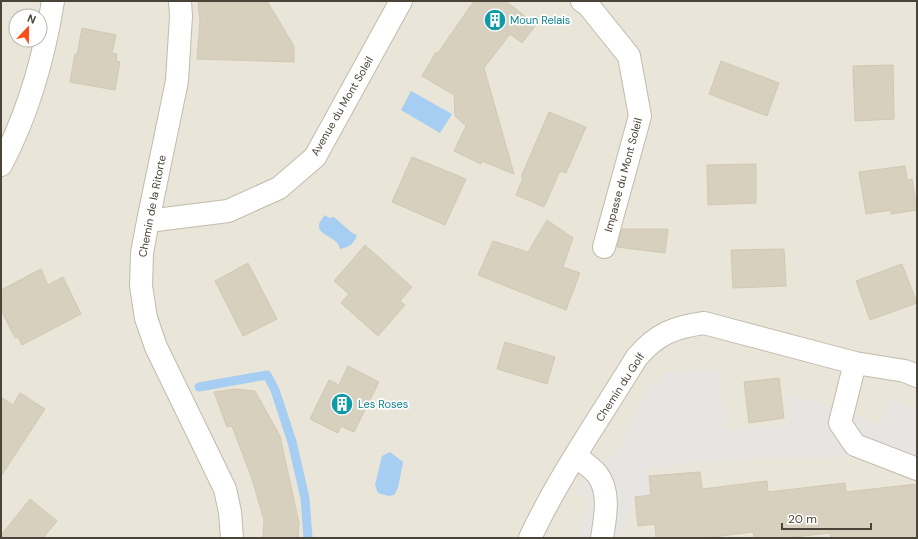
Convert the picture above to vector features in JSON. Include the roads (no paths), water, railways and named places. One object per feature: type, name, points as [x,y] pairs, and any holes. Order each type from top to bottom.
[{"type":"street","points":[[3,156],[18,128],[35,84],[47,38],[53,1]]},
{"type":"street","name":"Chemin de la Ritorte","points":[[180,1],[181,16],[177,81],[142,253],[141,286],[146,318],[156,348],[225,489],[230,512],[232,538]]},
{"type":"street","name":"Avenue du Mont Soleil","points":[[148,221],[228,211],[279,188],[315,157],[401,1]]},
{"type":"street","name":"Impasse du Mont Soleil","points":[[582,1],[588,5],[629,56],[640,116],[604,247]]},
{"type":"street","name":"Chemin du Golf","points":[[530,538],[539,519],[576,456],[637,357],[656,338],[670,330],[704,323],[855,363],[913,371]]},
{"type":"street","points":[[855,363],[840,423],[855,445],[917,469]]},
{"type":"street","points":[[576,456],[597,474],[605,490],[605,520],[602,538]]},
{"type":"water","points":[[411,91],[452,114],[440,133],[401,110]]},
{"type":"water","points":[[325,215],[329,218],[334,217],[352,233],[357,235],[353,243],[340,249],[334,240],[321,231],[319,227],[320,222]]},
{"type":"water","points":[[390,452],[403,462],[398,488],[394,495],[389,496],[378,493],[375,485],[382,456]]},
{"type":"waterway","points":[[199,387],[267,375],[275,390],[292,442],[305,498],[308,538]]},
{"type":"place","name":"Moun Relais","points":[[495,20]]},
{"type":"place","name":"Les Roses","points":[[342,404]]}]
